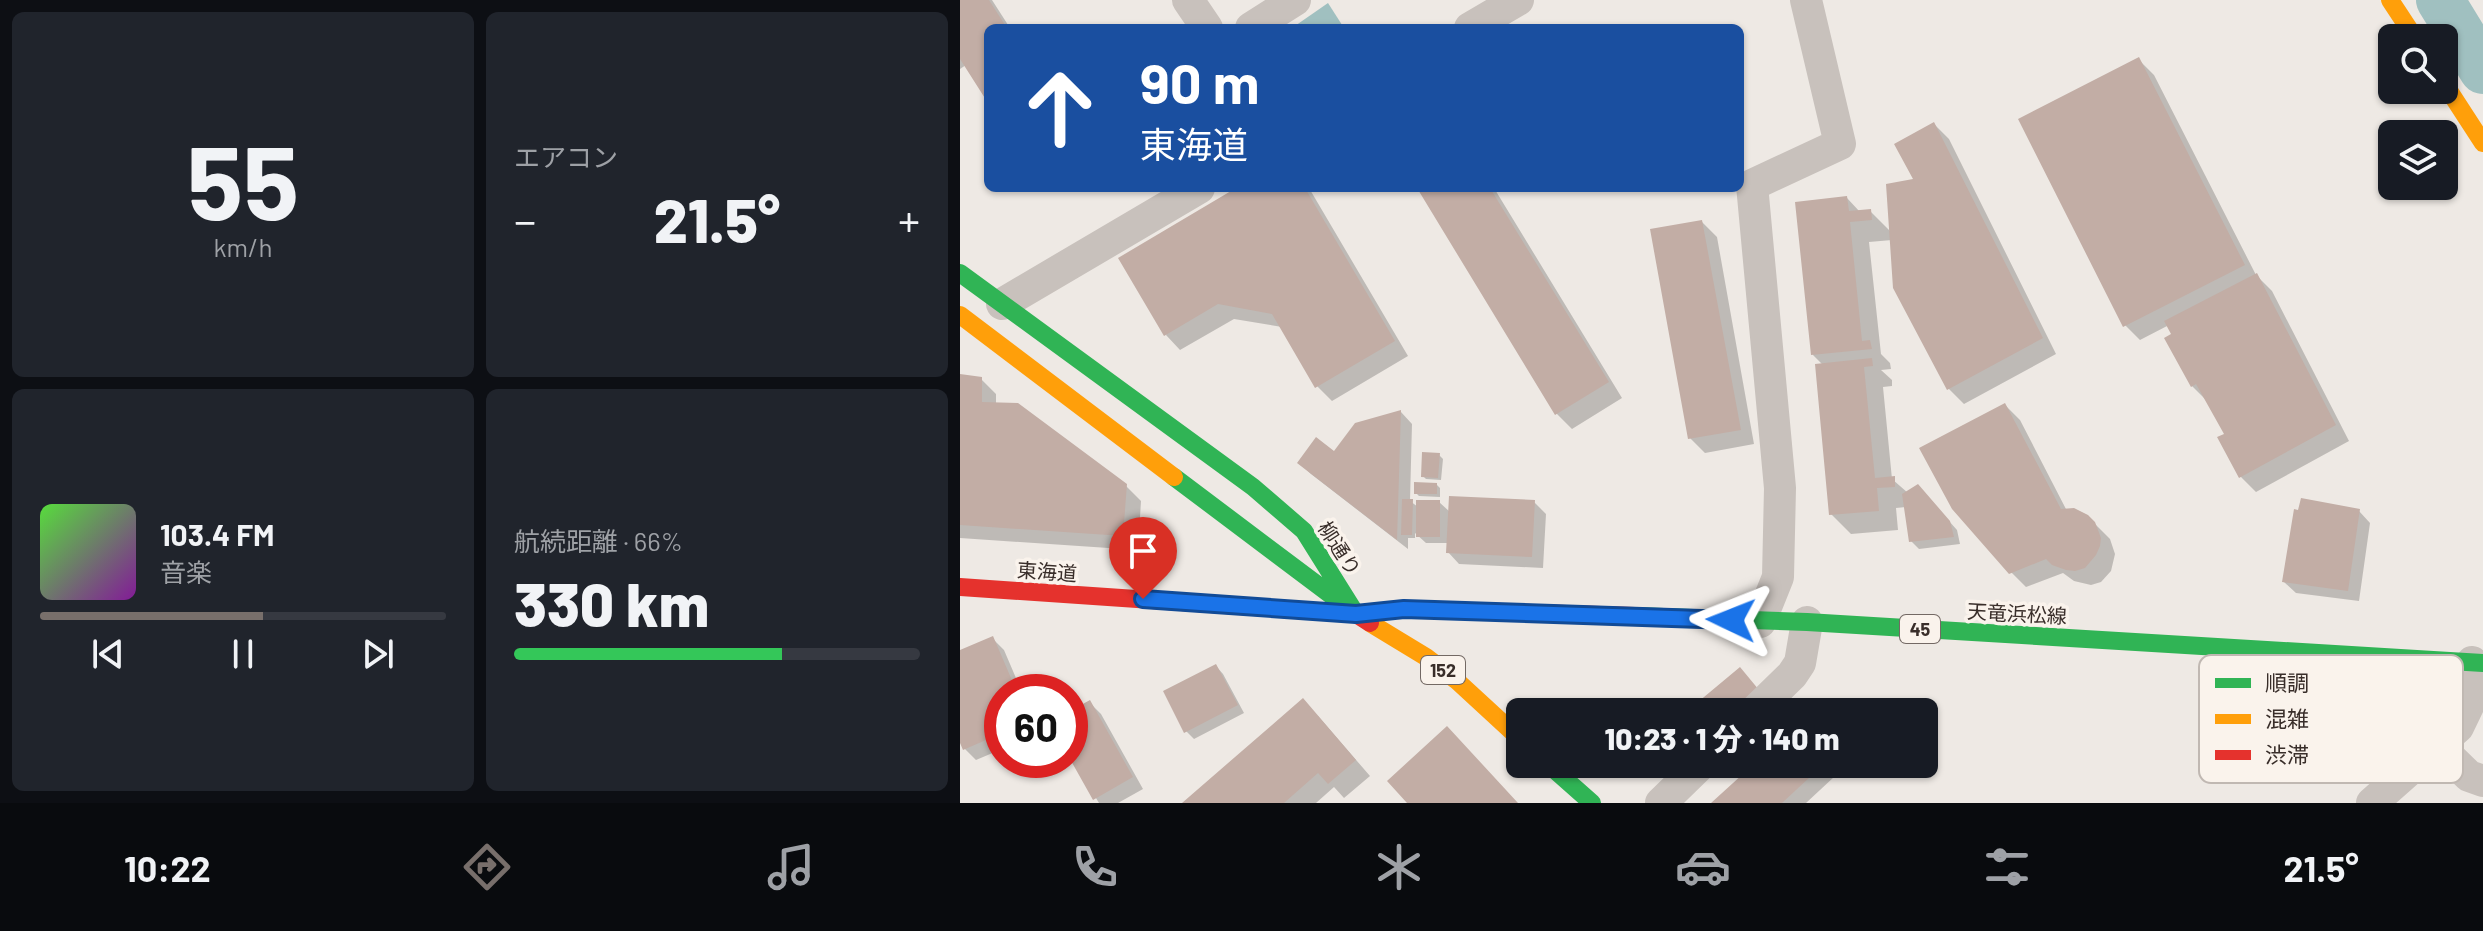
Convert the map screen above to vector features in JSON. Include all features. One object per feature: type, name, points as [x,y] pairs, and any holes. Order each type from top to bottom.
[{"type":"main road","points":[[2390,0],[2406,24]]},
{"type":"main road","points":[[2458,104],[2483,143]]},
{"type":"main road","name":"柳通り","points":[[960,273],[1253,487],[1304,531],[1356,614]]},
{"type":"main road","name":"柳通り","points":[[960,315],[1356,614]]},
{"type":"main road","name":"東海道","points":[[960,587],[1356,614],[1426,657],[1506,726]]},
{"type":"main road","name":"天竜浜松線","points":[[1356,614],[1404,609],[1807,622],[2360,655]]},
{"type":"main road","points":[[1564,778],[1592,803]]},
{"type":"street","points":[[1188,0],[1204,24]]},
{"type":"street","points":[[1257,24],[1295,0]]},
{"type":"street","points":[[1477,24],[1518,0]]},
{"type":"street","points":[[1760,622],[1778,577],[1780,488],[1752,185],[1840,144],[1806,0]]},
{"type":"street","points":[[1002,304],[1192,192]]},
{"type":"street","points":[[1768,698],[1800,663],[1807,622]]},
{"type":"street","points":[[2463,717],[2469,706],[2477,662]]},
{"type":"street","points":[[2463,770],[2483,781]]},
{"type":"street","points":[[1661,803],[1687,778]]},
{"type":"street","points":[[2372,803],[2395,783]]},
{"type":"water","points":[[1328,3],[1341,24],[1298,24]]},
{"type":"building","points":[[960,0],[989,0],[1004,24],[984,24],[984,97],[960,59]]},
{"type":"building","points":[[2139,57],[2245,265],[2123,327],[2018,119]]},
{"type":"building","points":[[1934,122],[2043,338],[1947,390],[1893,288],[1886,184],[1913,179],[1894,144]]},
{"type":"building","points":[[1229,192],[1307,192],[1395,341],[1315,388],[1272,314],[1218,304],[1164,336],[1118,258]]},
{"type":"building","points":[[1419,192],[1492,192],[1609,382],[1555,415]]},
{"type":"building","points":[[1847,196],[1849,211],[1871,209],[1872,220],[1850,222],[1862,341],[1870,340],[1872,349],[1811,355],[1795,202]]},
{"type":"building","points":[[1702,220],[1741,430],[1688,439],[1650,229]]},
{"type":"building","points":[[2257,273],[2336,425],[2239,478],[2217,437],[2224,434],[2196,384],[2191,387],[2164,338],[2171,334],[2164,321]]},
{"type":"building","points":[[1872,358],[1873,366],[1864,367],[1875,478],[1895,476],[1895,487],[1877,488],[1879,511],[1829,515],[1815,364]]},
{"type":"building","points":[[960,374],[982,377],[982,402],[1018,403],[1127,484],[1123,536],[960,525]]},
{"type":"building","points":[[2005,403],[2061,509],[2074,508],[2095,522],[2101,538],[2100,546],[2085,568],[2066,570],[2046,559],[2009,574],[1952,509],[1919,448]]},
{"type":"building","points":[[1401,410],[1397,540],[1297,463],[1316,437],[1334,451],[1355,423]]},
{"type":"building","points":[[1422,452],[1440,453],[1438,478],[1421,477]]},
{"type":"building","points":[[1414,482],[1437,483],[1437,494],[1414,494]]},
{"type":"building","points":[[1918,484],[1950,521],[1954,537],[1909,542],[1902,494]]},
{"type":"building","points":[[1449,496],[1535,500],[1532,557],[1446,553]]},
{"type":"building","points":[[2301,498],[2360,509],[2348,591],[2282,582],[2294,509],[2298,510]]},
{"type":"building","points":[[1402,499],[1413,499],[1412,535],[1401,535]]},
{"type":"building","points":[[1416,500],[1440,500],[1440,537],[1416,537]]},
{"type":"building","points":[[993,636],[1009,674],[984,674],[984,741],[963,750],[960,743],[960,650]]},
{"type":"building","points":[[1216,664],[1238,705],[1184,733],[1163,691]]},
{"type":"building","points":[[1740,667],[1759,690],[1749,698],[1703,698]]},
{"type":"building","points":[[1303,698],[1356,760],[1328,784],[1318,773],[1284,803],[1182,803]]},
{"type":"building","points":[[1088,701],[1133,777],[1093,800],[1081,778],[1088,778]]},
{"type":"building","points":[[1447,726],[1518,803],[1407,803],[1387,781]]},
{"type":"building","points":[[1738,778],[1809,778],[1782,803],[1711,803]]},
{"type":"waterway","points":[[2440,0],[2483,70]]},
{"type":"traffic: fast","points":[[960,273],[1253,487],[1304,531],[1356,614]]},
{"type":"traffic: fast","points":[[1174,477],[1335,598]]},
{"type":"traffic: fast","points":[[1635,616],[1807,622],[2351,655]]},
{"type":"traffic: fast","points":[[2463,662],[2483,663]]},
{"type":"traffic: fast","points":[[1564,778],[1592,803]]},
{"type":"traffic: slow","points":[[2390,0],[2406,24]]},
{"type":"traffic: slow","points":[[2458,104],[2483,143]]},
{"type":"traffic: slow","points":[[960,315],[1174,477]]},
{"type":"traffic: slow","points":[[1370,623],[1426,657],[1506,726]]},
{"type":"traffic: jam","points":[[960,587],[1356,614],[1370,623]]},
{"type":"traffic: jam","points":[[1356,614],[1404,609],[1635,616]]},
{"type":"route","points":[[1143,599],[1356,614],[1404,609],[1731,620]]}]
